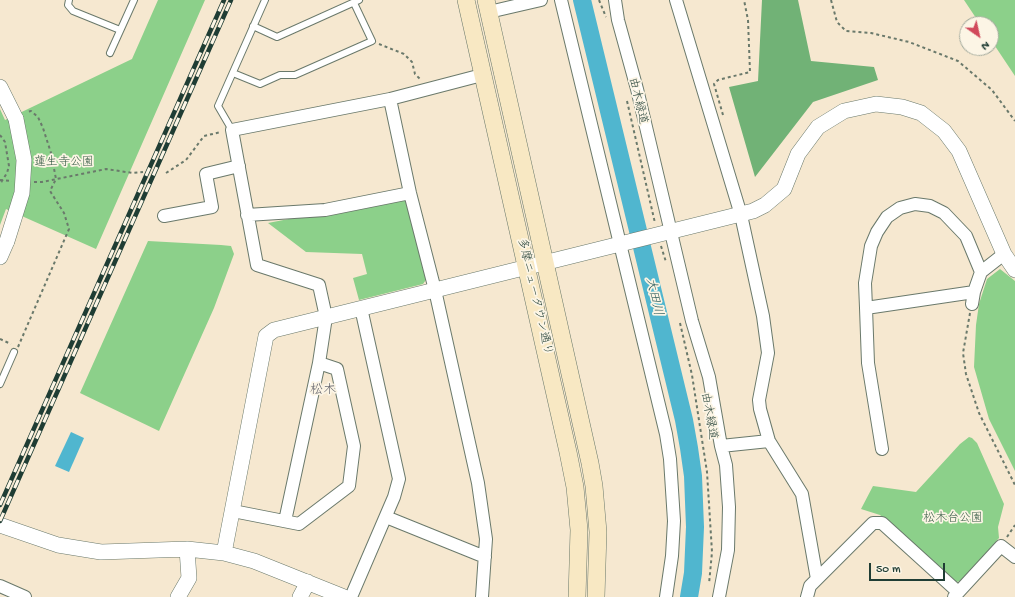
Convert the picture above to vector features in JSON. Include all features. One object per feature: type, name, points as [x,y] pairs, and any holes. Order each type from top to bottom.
[{"type":"main road","name":"多摩ニュータウン通り","points":[[466,0],[575,487],[579,530],[577,597]]},
{"type":"main road","name":"多摩ニュータウン通り","points":[[488,6],[546,263],[594,486],[598,554],[596,597]]},
{"type":"street","points":[[488,6],[542,0]]},
{"type":"street","points":[[561,0],[626,244],[666,434],[670,459],[674,521],[671,568],[666,597]]},
{"type":"street","points":[[615,0],[618,20],[638,90],[660,236],[692,321],[708,377],[726,465],[729,507],[728,550],[719,597]]},
{"type":"street","points":[[676,0],[741,215],[763,316],[768,352],[759,400],[769,441],[802,494],[817,579]]},
{"type":"street","points":[[285,521],[319,363],[326,317],[319,285],[257,265],[232,130],[390,98],[482,75]]},
{"type":"street","points":[[0,87],[21,116],[24,160],[22,193],[7,242],[0,257]]},
{"type":"street","points":[[390,98],[410,193],[435,290],[478,482],[486,539],[482,597]]},
{"type":"street","points":[[224,553],[266,336],[274,330],[660,236],[741,215],[765,206],[784,189],[801,150],[818,127],[844,111],[864,105],[886,103],[912,109],[933,121],[953,142],[969,173],[1004,254],[1015,270]]},
{"type":"street","points":[[164,216],[212,207],[206,174],[239,166]]},
{"type":"street","points":[[247,215],[325,210],[410,193]]},
{"type":"street","points":[[882,449],[868,363],[865,283],[871,246],[877,232],[887,217],[900,208],[915,204],[930,206],[944,213],[966,236],[981,272]]},
{"type":"street","points":[[972,304],[974,292],[981,272],[1004,254]]},
{"type":"street","points":[[866,308],[974,292]]},
{"type":"street","points":[[351,597],[386,516],[399,479],[361,308]]},
{"type":"street","points":[[232,511],[299,524],[349,486],[354,446],[337,369],[319,363]]},
{"type":"street","points":[[721,446],[769,441]]},
{"type":"street","points":[[386,516],[485,557]]},
{"type":"street","points":[[807,597],[810,586],[873,523],[882,523],[956,594],[1001,546],[1015,557]]},
{"type":"street","points":[[0,525],[58,545],[101,552],[187,549],[224,553],[254,561],[344,597]]},
{"type":"street","points":[[178,597],[189,578],[187,549]]},
{"type":"street","points":[[300,597],[308,582]]},
{"type":"street","points":[[0,586],[25,597]]},
{"type":"lane","points":[[69,0],[68,5],[73,11],[120,30]]},
{"type":"lane","points":[[110,53],[134,0]]},
{"type":"lane","points":[[232,130],[218,106],[265,0]]},
{"type":"lane","points":[[233,72],[260,84],[280,75],[295,75],[372,41],[356,2],[277,37],[253,26]]},
{"type":"lane","points":[[0,384],[2,376],[16,350]]},
{"type":"path","points":[[599,0],[606,18]]},
{"type":"path","points":[[724,119],[714,84],[718,80],[750,72],[748,20],[744,0]]},
{"type":"path","points":[[831,0],[837,22],[846,31],[871,33],[909,42],[958,61],[992,90],[1015,121]]},
{"type":"path","points":[[372,41],[404,54],[412,62],[415,74],[427,88]]},
{"type":"path","name":"由木緑道","points":[[627,100],[668,270]]},
{"type":"path","points":[[0,339],[16,350],[69,229],[64,213],[50,191],[56,179],[51,153],[43,128],[38,117],[31,111],[21,116]]},
{"type":"path","points":[[166,173],[186,160],[204,136],[232,130]]},
{"type":"path","points":[[0,135],[5,142],[8,166],[7,173],[0,184]]},
{"type":"path","points":[[59,178],[106,169],[133,173],[143,172]]},
{"type":"path","points":[[972,304],[963,353],[966,374],[979,413],[1015,485]]},
{"type":"path","name":"由木緑道","points":[[678,315],[692,375],[707,472],[712,552],[709,590]]},
{"type":"path","points":[[1001,546],[1015,525]]},
{"type":"green space","name":"蓮生寺公園","points":[[158,0],[205,0],[96,249],[6,209],[0,225],[0,109],[5,120],[132,59]]},
{"type":"green space","points":[[762,0],[798,0],[811,61],[874,67],[878,80],[813,102],[755,177],[729,87],[758,81]]},
{"type":"green space","points":[[964,0],[1015,0],[1015,76],[999,52],[999,16],[975,16]]},
{"type":"green space","points":[[407,196],[428,277],[423,284],[359,300],[353,278],[367,274],[362,254],[306,252],[268,223]]},
{"type":"green space","points":[[148,241],[231,246],[234,254],[214,308],[159,431],[80,393]]},
{"type":"green space","points":[[1000,269],[1015,281],[1015,471],[989,419],[974,367],[976,325],[979,304],[987,279]]},
{"type":"green space","name":"松木台公園","points":[[969,437],[977,443],[1004,504],[998,527],[999,538],[962,581],[956,582],[880,515],[861,509],[873,486],[916,492],[960,444]]},
{"type":"water","points":[[71,432],[84,438],[69,472],[55,466]]},
{"type":"waterway","name":"大田川","points":[[582,0],[684,420],[693,476],[695,527],[693,573],[689,597]]},
{"type":"railway","points":[[0,505],[224,0]]},
{"type":"railway","points":[[0,521],[231,0]]},
{"type":"district","name":"松木","points":[[323,391]]}]
